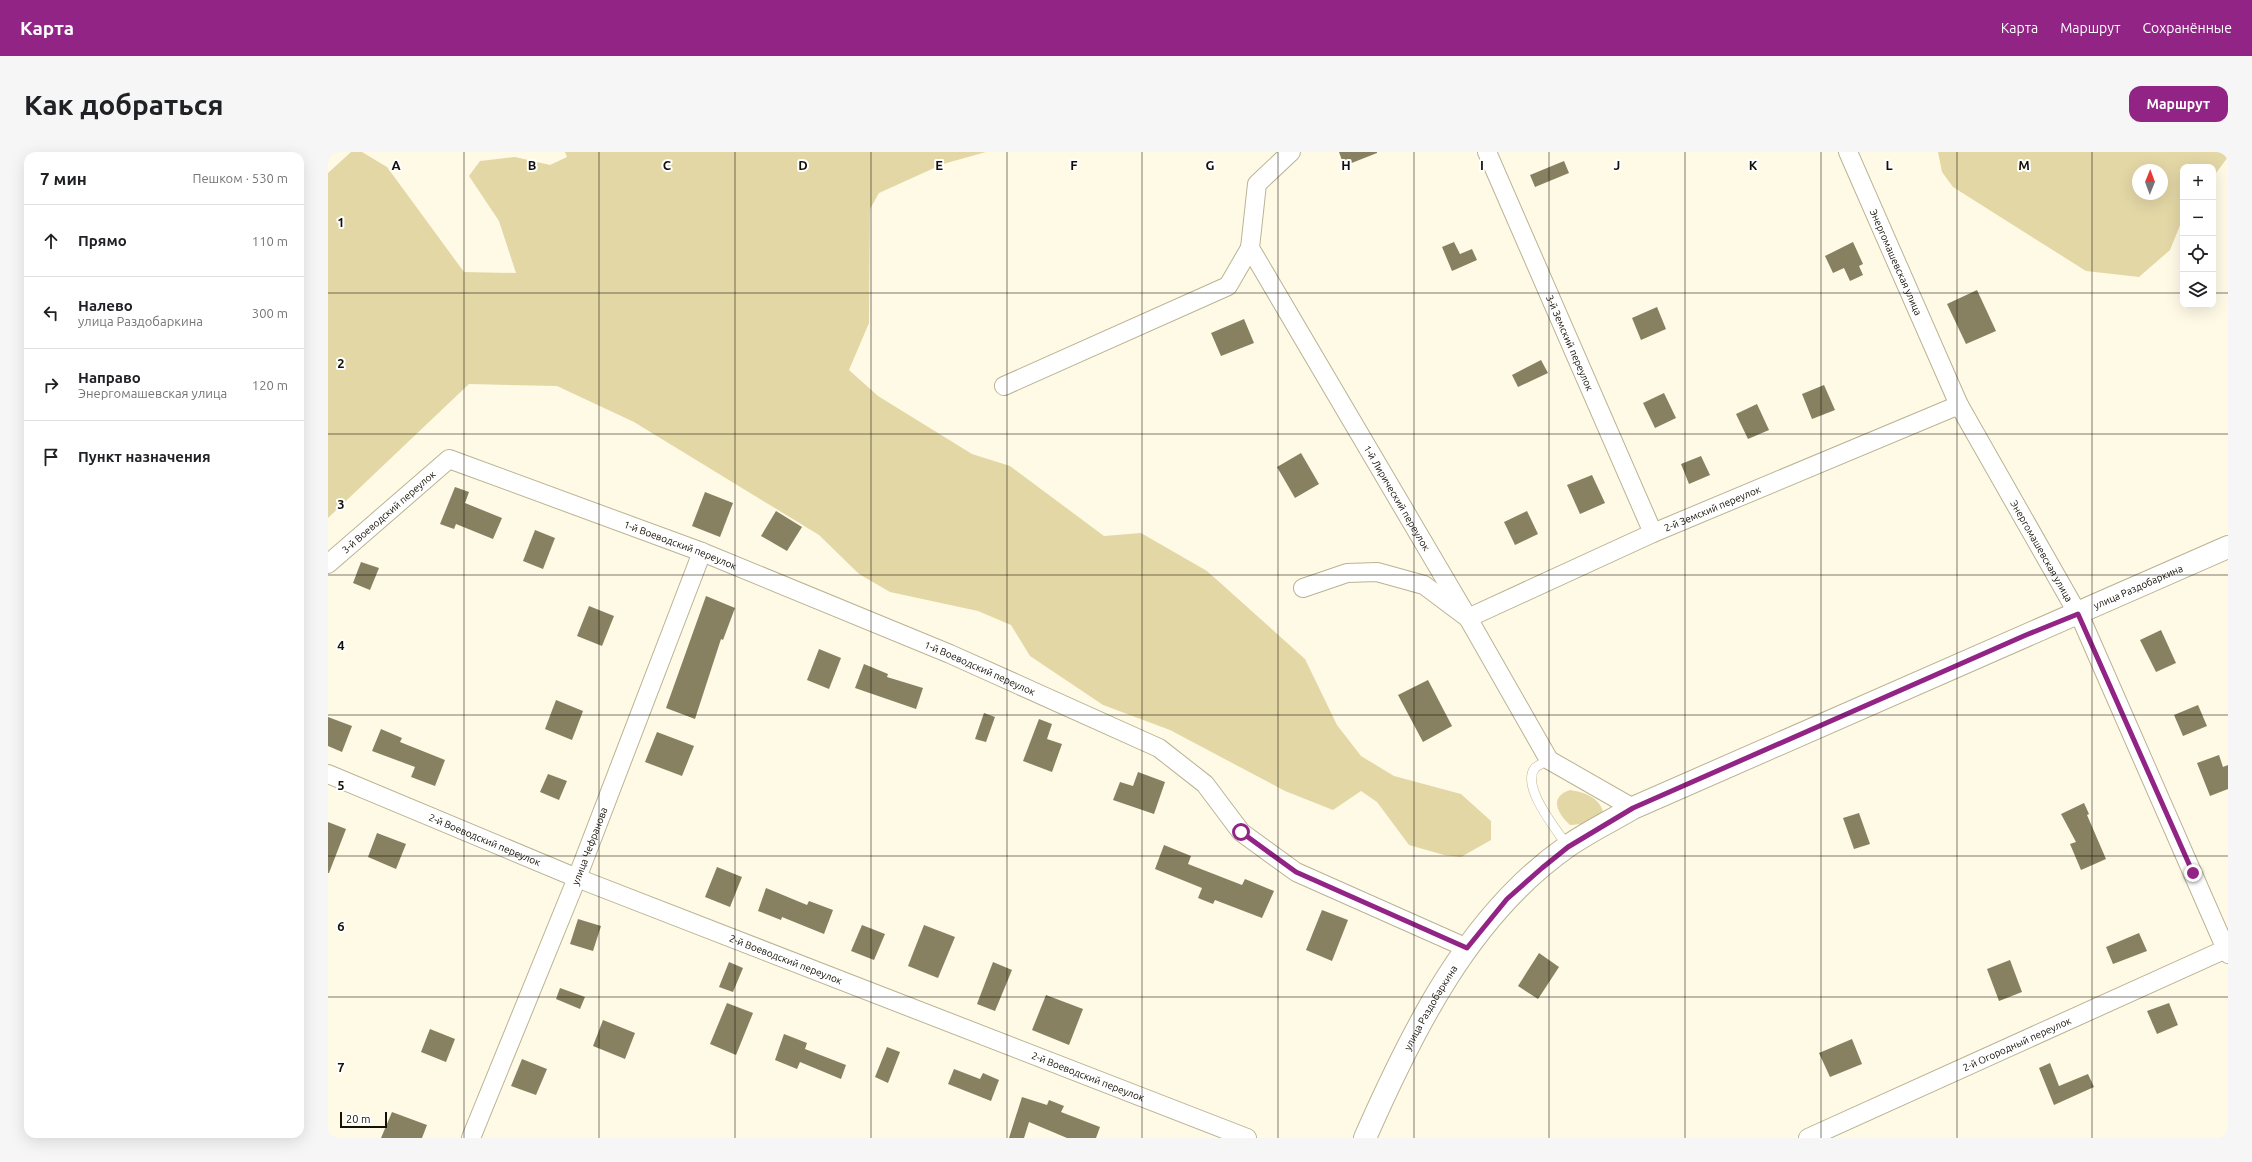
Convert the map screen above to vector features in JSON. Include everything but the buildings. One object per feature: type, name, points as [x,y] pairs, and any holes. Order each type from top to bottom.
[{"type":"street","points":[[1004,386],[1228,286],[1250,248],[1257,184],[1291,152]]},
{"type":"street","name":"3-й Земский переулок","points":[[1487,152],[1653,533]]},
{"type":"street","name":"Энергомашевская улица","points":[[1848,152],[1959,405],[2078,614],[2227,951]]},
{"type":"street","name":"1-й Лирический переулок","points":[[1250,248],[1468,618],[1549,760]]},
{"type":"street","name":"2-й Земский переулок","points":[[1468,618],[1653,533],[1959,405]]},
{"type":"street","name":"1-й Воеводский переулок","points":[[449,459],[702,552],[950,654],[1159,748],[1205,784],[1241,832],[1296,872],[1467,948]]},
{"type":"street","name":"3-й Воеводский переулок","points":[[328,564],[449,459]]},
{"type":"street","name":"улица Раздобаркина","points":[[1365,1138],[1399,1062],[1437,995],[1467,948],[1507,899],[1568,847],[1633,808],[2228,547]]},
{"type":"street","name":"улица Чефранова","points":[[471,1138],[577,878],[702,552]]},
{"type":"street","points":[[1303,588],[1347,573],[1377,572],[1424,585],[1468,618]]},
{"type":"street","points":[[1549,760],[1633,808]]},
{"type":"street","name":"2-й Воеводский переулок","points":[[328,774],[577,878],[1247,1138]]},
{"type":"street","name":"2-й Огородный переулок","points":[[1808,1138],[2227,951]]},
{"type":"lane","points":[[1549,760],[1535,768],[1530,780],[1532,791],[1568,847]]},
{"type":"shaded area","points":[[351,152],[362,152],[387,167],[464,272],[516,273],[499,221],[469,176],[480,161],[515,157],[550,165],[567,157],[565,152],[986,152],[943,164],[879,193],[870,209],[869,323],[849,370],[878,396],[972,454],[1010,466],[1104,536],[1141,533],[1207,571],[1305,659],[1337,725],[1361,756],[1394,776],[1461,794],[1491,821],[1491,840],[1461,857],[1444,855],[1409,845],[1377,802],[1361,791],[1333,810],[1285,791],[1170,730],[1103,705],[1030,656],[1011,625],[978,611],[890,592],[859,574],[819,535],[634,422],[557,386],[469,384],[328,518],[328,173]]},
{"type":"shaded area","points":[[1938,152],[2228,152],[2228,157],[2216,173],[2216,164],[2180,164],[2180,225],[2170,250],[2139,277],[2086,271],[1953,187],[1942,172]]},
{"type":"shaded area","points":[[1570,790],[1590,796],[1598,803],[1603,812],[1583,824],[1570,825],[1559,811],[1557,801],[1563,793]]},
{"type":"route","points":[[1241,832],[1296,872],[1439,934],[1467,948],[1507,899],[1542,868],[1568,847],[1633,808],[2026,635],[2078,614],[2193,873]]}]
